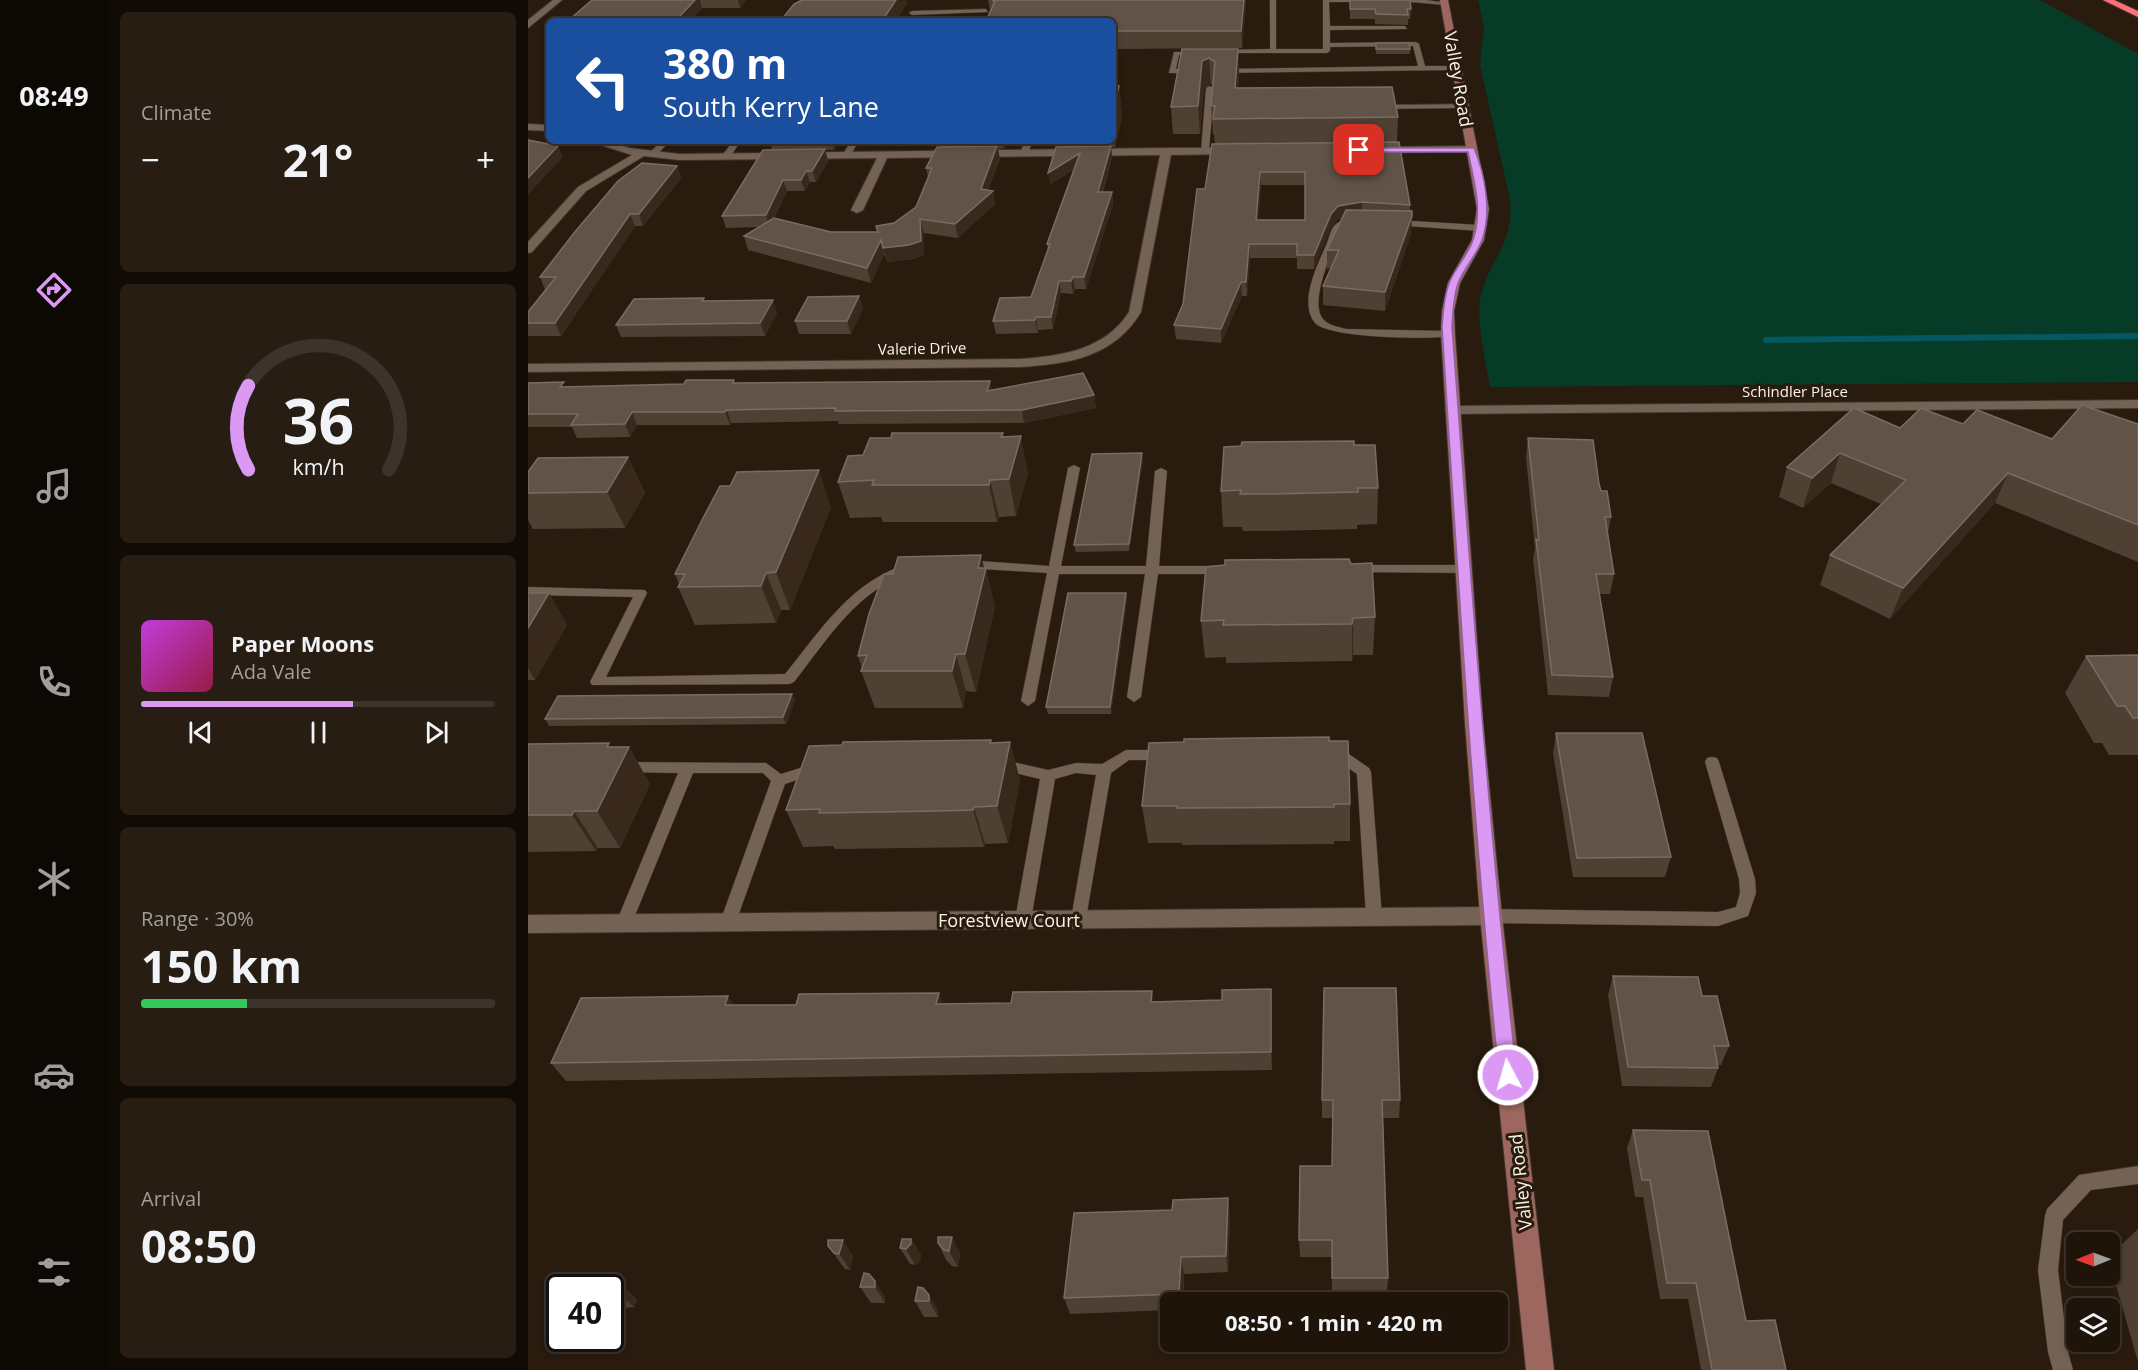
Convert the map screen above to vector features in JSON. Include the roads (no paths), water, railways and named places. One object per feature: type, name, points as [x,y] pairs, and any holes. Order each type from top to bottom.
[{"type":"highway","points":[[2107,0],[2135,12]]},
{"type":"highway","points":[[2123,0],[2135,12]]},
{"type":"street","points":[[528,25],[558,0]]},
{"type":"street","name":"Valley Road","points":[[1444,2],[1483,209],[1478,240],[1454,282],[1448,311],[1448,334],[1474,724],[1491,916],[1540,1370]]},
{"type":"street","points":[[528,127],[546,128]]},
{"type":"street","points":[[605,144],[647,154],[726,156],[1251,151]]},
{"type":"street","points":[[1366,150],[1471,149]]},
{"type":"street","name":"Valerie Drive","points":[[528,368],[1020,363],[1041,362],[1078,354],[1111,340],[1131,321],[1166,151]]},
{"type":"street","points":[[528,249],[582,189],[647,154]]},
{"type":"street","points":[[857,210],[885,154]]},
{"type":"street","name":"Schindler Place","points":[[1452,410],[2138,404]]},
{"type":"street","name":"Forestview Court","points":[[528,924],[1491,916]]},
{"type":"lane","points":[[1273,0],[1273,52]]},
{"type":"lane","points":[[1327,70],[1326,0],[1444,2]]},
{"type":"lane","points":[[911,14],[987,8],[982,18]]},
{"type":"lane","points":[[1327,28],[1406,28]]},
{"type":"lane","points":[[1207,71],[1172,71],[1176,53],[1273,52],[1416,44],[1422,69]]},
{"type":"lane","points":[[1218,71],[1457,68]]},
{"type":"lane","points":[[1205,151],[1210,88]]},
{"type":"lane","points":[[1371,107],[1464,106]]},
{"type":"lane","points":[[647,154],[662,144]]},
{"type":"lane","points":[[726,156],[735,144]]},
{"type":"lane","points":[[847,154],[853,144]]},
{"type":"lane","points":[[1024,153],[1028,144]]},
{"type":"lane","points":[[1362,221],[1343,223],[1337,228],[1314,294],[1314,313],[1320,322],[1336,330],[1350,332],[1448,334]]},
{"type":"lane","points":[[1384,222],[1480,228]]},
{"type":"lane","points":[[1028,701],[1056,570],[1074,468]]},
{"type":"lane","points":[[1134,698],[1152,570],[1161,471]]},
{"type":"lane","points":[[956,563],[1056,570],[1234,570]]},
{"type":"lane","points":[[528,591],[641,593],[597,682],[789,679],[817,643],[874,582],[890,573],[928,564]]},
{"type":"lane","points":[[1341,570],[1465,569]]},
{"type":"lane","points":[[980,764],[1004,764],[1048,776],[1076,768],[1104,770],[1126,755],[1174,755]]},
{"type":"lane","points":[[1317,756],[1341,756],[1364,772],[1374,917]]},
{"type":"lane","points":[[1491,916],[1718,919],[1742,911],[1748,893],[1747,879],[1712,762]]},
{"type":"lane","points":[[608,767],[766,768],[779,780]]},
{"type":"lane","points":[[624,923],[688,767]]},
{"type":"lane","points":[[779,780],[814,768],[826,768]]},
{"type":"lane","points":[[1079,919],[1104,770]]},
{"type":"lane","points":[[1023,920],[1048,776]]},
{"type":"lane","points":[[728,922],[779,780]]},
{"type":"lane","points":[[2063,1370],[2058,1352],[2048,1270],[2054,1216],[2086,1181],[2138,1175]]},
{"type":"waterway","points":[[1766,340],[2138,336]]}]
